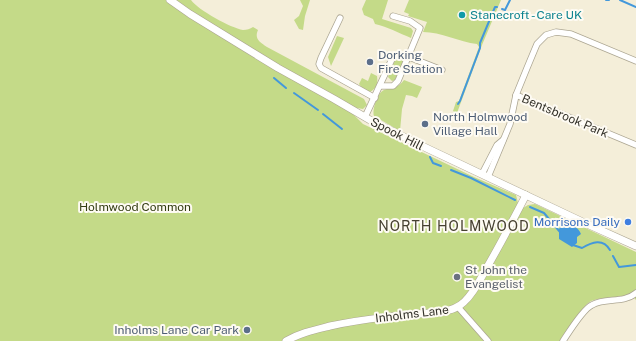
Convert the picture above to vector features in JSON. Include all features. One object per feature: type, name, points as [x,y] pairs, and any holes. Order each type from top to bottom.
[{"type":"street","name":"Spook Hill","points":[[170,0],[278,68],[365,117],[485,176],[636,246]]},
{"type":"street","points":[[380,86],[393,86],[398,81],[420,28],[410,21],[393,16]]},
{"type":"street","points":[[340,18],[319,64],[321,68],[335,78],[374,98]]},
{"type":"street","name":"Bentsbrook Park","points":[[485,176],[497,145],[503,140],[510,124],[516,95],[537,44],[546,35],[562,32],[571,34],[636,61]]},
{"type":"street","points":[[409,57],[442,70]]},
{"type":"street","points":[[365,117],[392,59]]},
{"type":"street","name":"Bentsbrook Park","points":[[516,95],[636,145]]},
{"type":"street","name":"Inholms Lane","points":[[286,341],[294,336],[309,331],[358,320],[442,312],[458,307],[473,291],[491,261],[526,195]]},
{"type":"street","points":[[563,341],[591,305],[603,301],[625,299],[632,297],[636,293]]},
{"type":"street","points":[[458,307],[488,341]]},
{"type":"green space","name":"Holmwood Common","points":[[0,0],[191,0],[200,9],[231,26],[243,30],[253,27],[258,30],[257,38],[262,44],[364,99],[367,105],[363,109],[357,108],[353,114],[363,124],[474,177],[516,195],[518,203],[523,208],[528,205],[535,204],[636,252],[636,300],[631,294],[626,296],[601,298],[591,301],[579,313],[561,341],[0,341]]},
{"type":"green space","points":[[300,0],[310,0],[305,16],[303,30],[299,29],[294,20],[299,16],[303,6]]},
{"type":"green space","points":[[366,0],[388,0],[382,19],[411,28],[413,31],[411,38],[389,28],[375,24],[373,19],[364,15],[362,9]]},
{"type":"green space","points":[[409,0],[501,0],[482,45],[457,113],[453,111],[456,102],[459,101],[479,47],[477,44],[430,32],[423,32],[427,22],[408,16],[409,14],[404,12]]},
{"type":"green space","points":[[337,36],[344,38],[331,66],[328,57]]},
{"type":"green space","points":[[403,53],[406,54],[395,80],[392,81],[388,77],[396,58],[400,60]]},
{"type":"green space","points":[[371,73],[377,76],[377,81],[376,87],[370,92],[362,88],[359,84],[362,78],[368,81]]},
{"type":"green space","points":[[404,80],[422,87],[417,98],[406,95],[402,109],[400,131],[374,116],[374,110],[377,98],[381,92],[398,86]]},
{"type":"water","points":[[563,223],[576,227],[580,231],[581,234],[577,237],[577,243],[572,247],[559,239],[559,229]]},
{"type":"waterway","points":[[502,9],[505,10],[510,0]]},
{"type":"waterway","points":[[620,0],[636,7]]},
{"type":"waterway","points":[[458,104],[480,48],[480,43],[495,7],[497,7]]},
{"type":"waterway","points":[[274,78],[286,88]]},
{"type":"waterway","points":[[294,93],[318,110]]},
{"type":"waterway","points":[[323,114],[342,129]]},
{"type":"waterway","points":[[430,157],[433,163],[441,166]]},
{"type":"waterway","points":[[451,170],[471,178],[515,200]]},
{"type":"waterway","points":[[530,207],[544,213],[560,232]]},
{"type":"waterway","points":[[573,245],[582,248],[597,242],[604,244],[610,250]]},
{"type":"waterway","points":[[613,256],[619,267],[636,265]]},
{"type":"place","name":"Stanecroft - Care UK","points":[[462,15]]},
{"type":"place","name":"Dorking Fire Station","points":[[370,62]]},
{"type":"place","name":"North Holmwood Village Hall","points":[[425,124]]},
{"type":"place","name":"Morrisons Daily","points":[[628,222]]},
{"type":"place","name":"St John the Evangelist","points":[[457,277]]},
{"type":"place","name":"Inholms Lane Car Park","points":[[247,330]]},
{"type":"district","name":"NORTH HOLMWOOD","points":[[454,226]]}]
